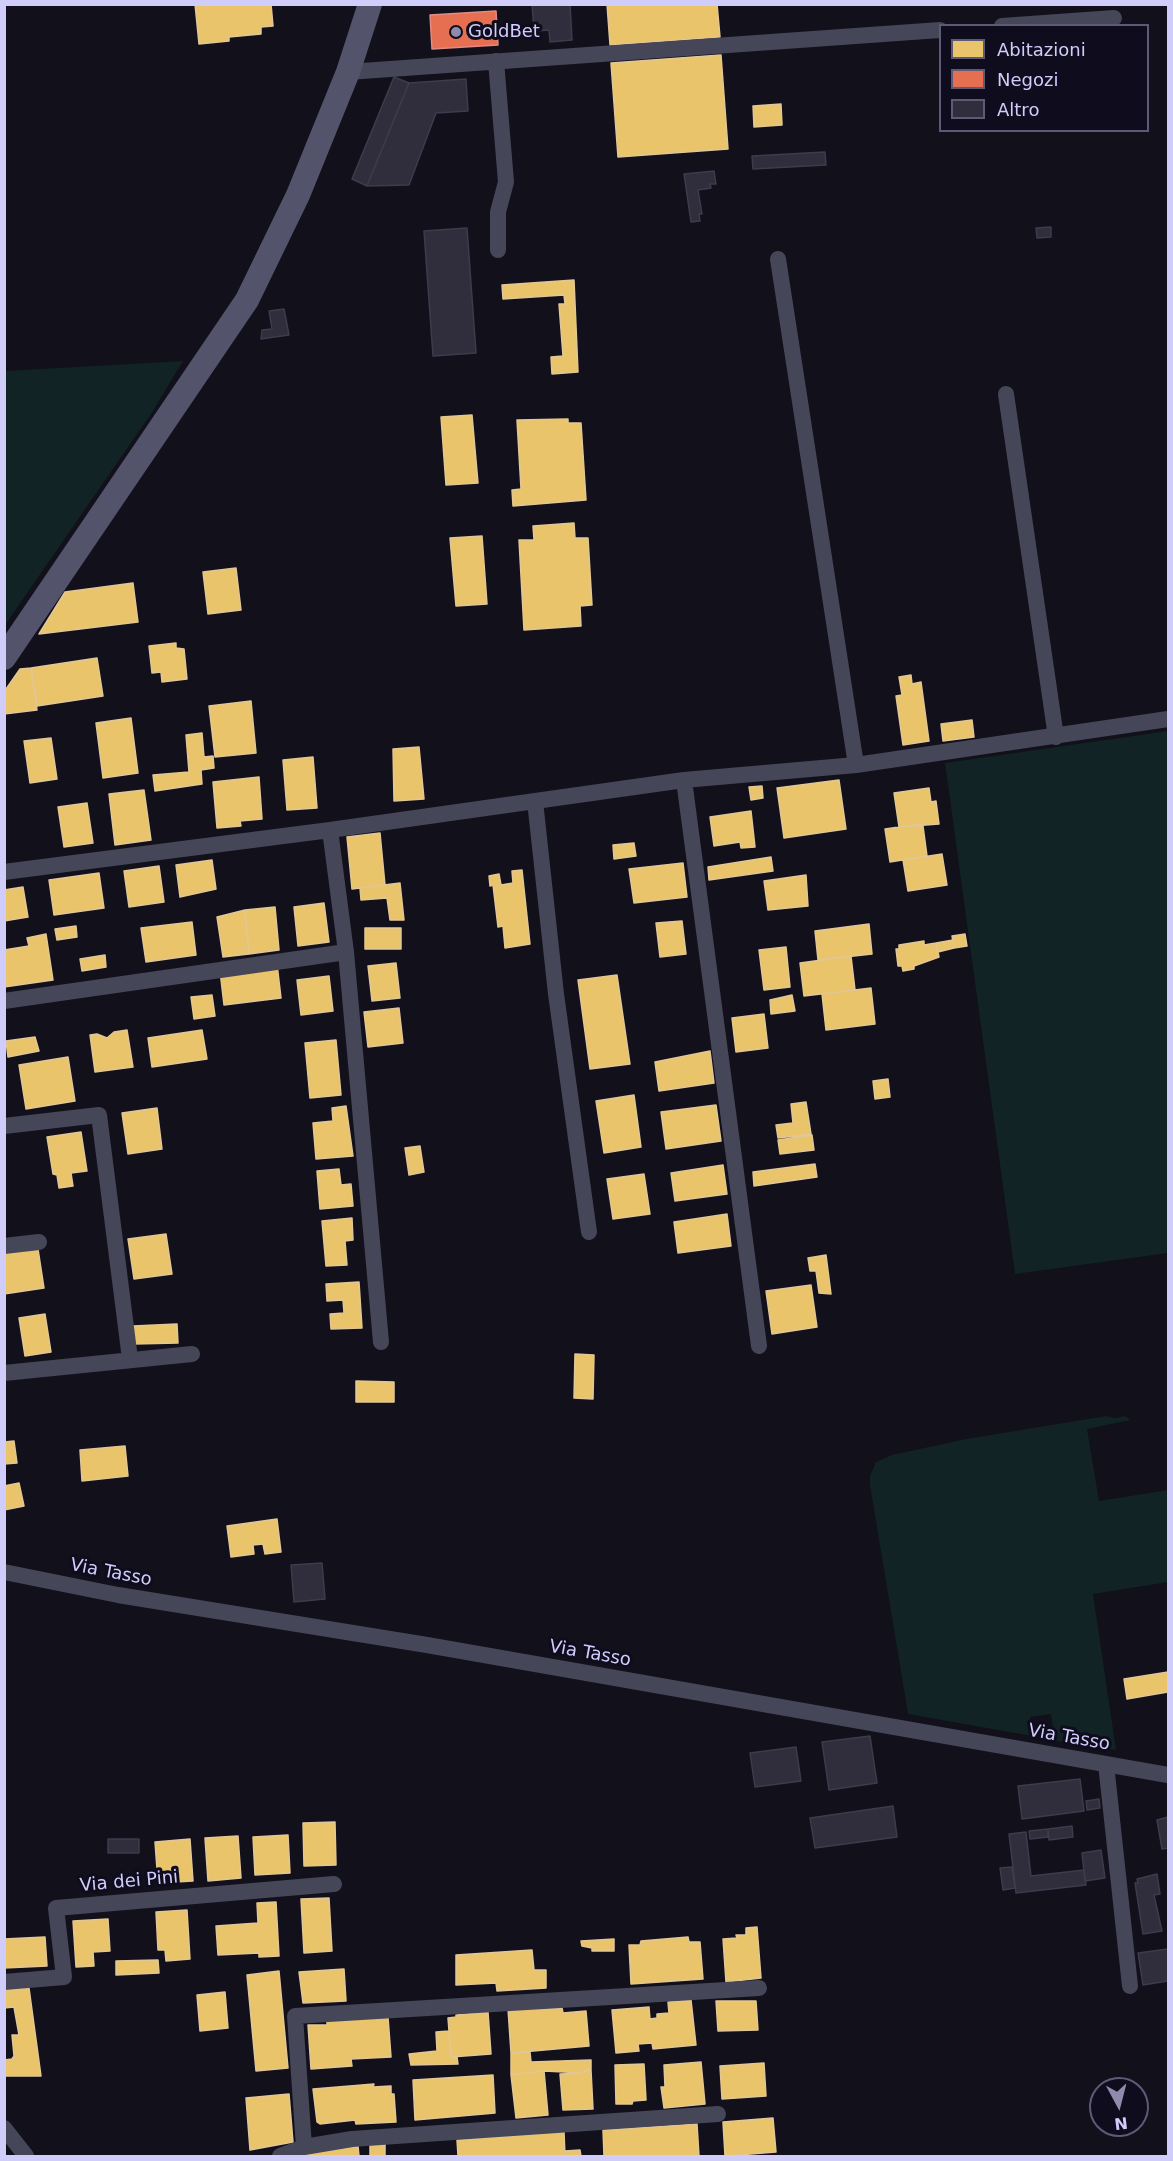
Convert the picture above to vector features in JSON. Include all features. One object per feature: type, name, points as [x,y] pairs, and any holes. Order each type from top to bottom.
[{"type":"street","points":[[4,658],[247,300],[298,195],[348,72],[370,4]]},
{"type":"street","points":[[1030,24],[1114,18]]},
{"type":"street","points":[[348,72],[939,30]]},
{"type":"street","points":[[496,61],[506,182],[498,212],[498,250]]},
{"type":"street","points":[[778,259],[856,765]]},
{"type":"street","points":[[1006,394],[1056,737]]},
{"type":"street","points":[[4,872],[330,831],[684,780],[856,765],[1168,719]]},
{"type":"street","points":[[684,780],[759,1346]]},
{"type":"street","points":[[535,801],[556,994],[589,1232]]},
{"type":"street","points":[[330,831],[346,952],[381,1342]]},
{"type":"street","points":[[4,1001],[346,952]]},
{"type":"street","points":[[4,1126],[99,1115],[130,1359]]},
{"type":"street","points":[[4,1246],[39,1242]]},
{"type":"street","points":[[4,1373],[192,1354]]},
{"type":"street","name":"Via Tasso","points":[[4,1572],[118,1595],[427,1645],[1168,1775]]},
{"type":"street","points":[[1106,1764],[1130,1986]]},
{"type":"street","name":"Via dei Pini","points":[[4,1982],[64,1977],[56,1908],[334,1884]]},
{"type":"street","points":[[304,2147],[295,2016],[759,1988]]},
{"type":"street","points":[[280,2157],[304,2147],[352,2139],[718,2114]]},
{"type":"street","points":[[4,2128],[26,2157]]},
{"type":"shaded area","points":[[183,361],[151,414],[5,625],[5,371]]},
{"type":"shaded area","points":[[1168,731],[1168,1253],[1015,1274],[945,763]]},
{"type":"shaded area","points":[[1106,1416],[1115,1418],[1125,1416],[1131,1420],[1087,1429],[1099,1501],[1168,1490],[1168,1582],[1093,1594],[1116,1750],[1055,1741],[1051,1714],[1030,1717],[1032,1736],[908,1714],[870,1485],[870,1476],[876,1462],[892,1455],[966,1439]]},
{"type":"building: Abitazioni","points":[[195,4],[271,4],[273,26],[261,27],[261,34],[229,37],[229,41],[199,44]]},
{"type":"building: Abitazioni","points":[[607,4],[717,4],[720,37],[610,45]]},
{"type":"building: Abitazioni","points":[[721,55],[728,149],[618,157],[611,63]]},
{"type":"building: Abitazioni","points":[[781,104],[782,125],[754,127],[753,106]]},
{"type":"building: Abitazioni","points":[[574,280],[578,372],[552,374],[551,357],[563,356],[559,304],[565,304],[564,295],[503,299],[502,285]]},
{"type":"building: Abitazioni","points":[[472,415],[478,483],[446,485],[441,417]]},
{"type":"building: Abitazioni","points":[[568,419],[568,423],[581,423],[586,500],[513,506],[512,490],[521,489],[517,420]]},
{"type":"building: Abitazioni","points":[[574,523],[575,538],[588,538],[592,605],[580,606],[581,626],[524,630],[519,540],[534,540],[533,526]]},
{"type":"building: Abitazioni","points":[[482,536],[487,604],[456,606],[450,538]]},
{"type":"building: Abitazioni","points":[[236,568],[241,610],[208,614],[203,572]]},
{"type":"building: Abitazioni","points":[[133,583],[138,622],[39,634],[65,592]]},
{"type":"building: Abitazioni","points":[[176,643],[176,648],[184,649],[187,679],[162,682],[161,672],[152,673],[149,646]]},
{"type":"building: Abitazioni","points":[[97,658],[103,696],[37,706],[31,668]]},
{"type":"building: Abitazioni","points":[[31,668],[37,710],[4,714],[4,692],[20,669]]},
{"type":"building: Abitazioni","points":[[911,675],[912,684],[921,682],[929,741],[903,745],[896,696],[902,695],[899,677]]},
{"type":"building: Abitazioni","points":[[251,701],[256,753],[215,757],[209,706]]},
{"type":"building: Abitazioni","points":[[131,718],[138,773],[103,778],[96,723]]},
{"type":"building: Abitazioni","points":[[972,720],[974,737],[943,741],[941,724]]},
{"type":"building: Abitazioni","points":[[202,733],[204,757],[213,756],[214,768],[201,770],[202,784],[155,791],[153,775],[189,772],[186,735]]},
{"type":"building: Abitazioni","points":[[51,738],[57,779],[30,783],[24,741]]},
{"type":"building: Abitazioni","points":[[419,747],[424,799],[394,801],[393,749]]},
{"type":"building: Abitazioni","points":[[313,757],[317,808],[287,810],[283,760]]},
{"type":"building: Abitazioni","points":[[259,777],[262,819],[240,821],[241,826],[217,828],[213,782]]},
{"type":"building: Abitazioni","points":[[839,780],[846,829],[784,838],[777,788]]},
{"type":"building: Abitazioni","points":[[762,786],[763,798],[751,800],[749,787]]},
{"type":"building: Abitazioni","points":[[929,788],[931,802],[936,801],[939,824],[899,827],[894,793]]},
{"type":"building: Abitazioni","points":[[144,790],[151,840],[115,845],[109,794]]},
{"type":"building: Abitazioni","points":[[87,803],[93,843],[64,847],[58,807]]},
{"type":"building: Abitazioni","points":[[751,811],[755,847],[741,848],[740,842],[714,846],[710,817]]},
{"type":"building: Abitazioni","points":[[920,824],[920,827],[923,826],[927,856],[890,862],[885,829]]},
{"type":"building: Abitazioni","points":[[380,833],[385,885],[352,889],[347,837]]},
{"type":"building: Abitazioni","points":[[634,843],[636,856],[614,859],[613,845]]},
{"type":"building: Abitazioni","points":[[942,854],[947,885],[908,891],[903,860]]},
{"type":"building: Abitazioni","points":[[771,857],[773,871],[709,880],[708,867]]},
{"type":"building: Abitazioni","points":[[212,860],[216,889],[180,897],[176,865]]},
{"type":"building: Abitazioni","points":[[683,863],[687,897],[634,903],[629,869]]},
{"type":"building: Abitazioni","points":[[159,866],[164,902],[129,907],[124,871]]},
{"type":"building: Abitazioni","points":[[522,870],[530,944],[505,948],[503,926],[498,927],[493,885],[490,886],[489,876],[499,874],[501,885],[513,883],[512,871]]},
{"type":"building: Abitazioni","points":[[99,873],[104,908],[54,915],[49,880]]},
{"type":"building: Abitazioni","points":[[806,875],[808,906],[768,910],[764,881]]},
{"type":"building: Abitazioni","points":[[400,883],[404,920],[390,920],[387,898],[361,900],[360,888]]},
{"type":"building: Abitazioni","points":[[23,887],[28,917],[4,921],[4,890]]},
{"type":"building: Abitazioni","points":[[324,903],[329,942],[298,946],[294,907]]},
{"type":"building: Abitazioni","points":[[275,907],[279,950],[249,954],[245,910]]},
{"type":"building: Abitazioni","points":[[245,910],[249,954],[223,957],[217,917]]},
{"type":"building: Abitazioni","points":[[682,921],[686,954],[660,957],[656,923]]},
{"type":"building: Abitazioni","points":[[192,922],[196,955],[146,962],[141,928]]},
{"type":"building: Abitazioni","points":[[869,924],[872,954],[818,960],[815,931]]},
{"type":"building: Abitazioni","points":[[76,926],[77,937],[57,940],[55,929]]},
{"type":"building: Abitazioni","points":[[365,928],[401,928],[401,949],[365,949]]},
{"type":"building: Abitazioni","points":[[46,934],[53,980],[4,987],[4,950],[29,946],[27,938]]},
{"type":"building: Abitazioni","points":[[965,934],[967,946],[954,948],[952,936]]},
{"type":"building: Abitazioni","points":[[953,940],[954,948],[938,952],[936,943]]},
{"type":"building: Abitazioni","points":[[924,941],[924,945],[936,943],[939,957],[914,966],[914,969],[903,971],[902,966],[898,966],[896,949],[899,949],[899,945]]},
{"type":"building: Abitazioni","points":[[786,947],[790,987],[764,990],[759,950]]},
{"type":"building: Abitazioni","points":[[105,955],[106,967],[82,971],[80,959]]},
{"type":"building: Abitazioni","points":[[851,956],[855,990],[804,996],[800,963]]},
{"type":"building: Abitazioni","points":[[396,963],[400,998],[372,1001],[368,966]]},
{"type":"building: Abitazioni","points":[[277,964],[281,998],[224,1005],[220,971]]},
{"type":"building: Abitazioni","points":[[617,975],[630,1064],[590,1069],[578,980]]},
{"type":"building: Abitazioni","points":[[329,976],[333,1011],[301,1015],[297,980]]},
{"type":"building: Abitazioni","points":[[871,988],[875,1024],[826,1030],[822,994]]},
{"type":"building: Abitazioni","points":[[212,995],[215,1016],[194,1019],[191,997]]},
{"type":"building: Abitazioni","points":[[792,995],[795,1011],[771,1014],[770,1000]]},
{"type":"building: Abitazioni","points":[[399,1008],[403,1043],[368,1047],[364,1012]]},
{"type":"building: Abitazioni","points":[[764,1014],[768,1048],[736,1052],[732,1018]]},
{"type":"building: Abitazioni","points":[[127,1030],[133,1067],[95,1072],[90,1035],[97,1034],[107,1038],[114,1032]]},
{"type":"building: Abitazioni","points":[[202,1030],[207,1059],[152,1067],[148,1038]]},
{"type":"building: Abitazioni","points":[[35,1037],[39,1051],[8,1057],[6,1041]]},
{"type":"building: Abitazioni","points":[[336,1040],[341,1095],[310,1098],[305,1043]]},
{"type":"building: Abitazioni","points":[[710,1051],[714,1083],[659,1091],[655,1062]]},
{"type":"building: Abitazioni","points":[[68,1057],[75,1101],[26,1109],[19,1065]]},
{"type":"building: Abitazioni","points":[[888,1079],[890,1097],[875,1099],[873,1081]]},
{"type":"building: Abitazioni","points":[[634,1095],[641,1147],[604,1153],[596,1101]]},
{"type":"building: Abitazioni","points":[[806,1102],[811,1134],[778,1138],[776,1125],[793,1123],[791,1104]]},
{"type":"building: Abitazioni","points":[[716,1105],[721,1141],[666,1149],[661,1112]]},
{"type":"building: Abitazioni","points":[[346,1106],[353,1156],[316,1159],[313,1123],[333,1121],[332,1108]]},
{"type":"building: Abitazioni","points":[[157,1108],[162,1149],[128,1154],[122,1113]]},
{"type":"building: Abitazioni","points":[[81,1132],[87,1171],[71,1173],[73,1186],[59,1188],[57,1175],[53,1174],[47,1137]]},
{"type":"building: Abitazioni","points":[[812,1135],[814,1150],[780,1154],[778,1140]]},
{"type":"building: Abitazioni","points":[[420,1146],[424,1172],[409,1175],[405,1148]]},
{"type":"building: Abitazioni","points":[[815,1164],[817,1177],[754,1186],[753,1172]]},
{"type":"building: Abitazioni","points":[[723,1165],[727,1194],[675,1201],[671,1173]]},
{"type":"building: Abitazioni","points":[[339,1169],[341,1185],[351,1184],[353,1206],[320,1209],[317,1171]]},
{"type":"building: Abitazioni","points":[[644,1174],[650,1214],[613,1219],[607,1179]]},
{"type":"building: Abitazioni","points":[[727,1214],[731,1246],[678,1253],[674,1222]]},
{"type":"building: Abitazioni","points":[[352,1218],[353,1240],[345,1241],[347,1265],[326,1266],[322,1221]]},
{"type":"building: Abitazioni","points":[[166,1234],[172,1274],[134,1279],[128,1239]]},
{"type":"building: Abitazioni","points":[[38,1249],[44,1288],[4,1294],[4,1254]]},
{"type":"building: Abitazioni","points":[[826,1255],[831,1294],[819,1293],[816,1271],[810,1271],[808,1258]]},
{"type":"building: Abitazioni","points":[[359,1282],[362,1328],[331,1329],[330,1314],[344,1313],[343,1300],[327,1301],[326,1284]]},
{"type":"building: Abitazioni","points":[[811,1285],[817,1327],[772,1334],[766,1291]]},
{"type":"building: Abitazioni","points":[[45,1314],[51,1352],[25,1356],[19,1318]]},
{"type":"building: Abitazioni","points":[[177,1324],[178,1343],[134,1344],[133,1326]]},
{"type":"building: Abitazioni","points":[[575,1354],[594,1355],[593,1399],[574,1398]]},
{"type":"building: Abitazioni","points":[[356,1381],[394,1382],[394,1402],[356,1402]]},
{"type":"building: Abitazioni","points":[[14,1441],[17,1463],[4,1464],[4,1442]]},
{"type":"building: Abitazioni","points":[[125,1446],[128,1476],[82,1481],[80,1450]]},
{"type":"building: Abitazioni","points":[[19,1483],[24,1506],[4,1510],[4,1486]]},
{"type":"building: Abitazioni","points":[[277,1519],[281,1552],[265,1554],[263,1544],[253,1545],[254,1554],[231,1557],[227,1526]]},
{"type":"building: Abitazioni","points":[[1168,1672],[1168,1692],[1127,1699],[1124,1679]]},
{"type":"building: Abitazioni","points":[[335,1822],[336,1865],[304,1866],[303,1823]]},
{"type":"building: Abitazioni","points":[[288,1835],[290,1873],[255,1875],[253,1837]]},
{"type":"building: Abitazioni","points":[[238,1836],[241,1878],[208,1881],[205,1838]]},
{"type":"building: Abitazioni","points":[[190,1839],[193,1881],[158,1883],[155,1842]]},
{"type":"building: Abitazioni","points":[[329,1898],[332,1951],[304,1953],[301,1899]]},
{"type":"building: Abitazioni","points":[[276,1902],[279,1956],[259,1957],[259,1953],[218,1955],[216,1926],[258,1923],[257,1903]]},
{"type":"building: Abitazioni","points":[[187,1910],[190,1959],[166,1961],[165,1950],[158,1950],[156,1912]]},
{"type":"building: Abitazioni","points":[[108,1919],[110,1951],[93,1952],[94,1966],[76,1967],[73,1921]]},
{"type":"building: Abitazioni","points":[[757,1927],[761,1978],[726,1982],[723,1939],[746,1935],[746,1928]]},
{"type":"building: Abitazioni","points":[[45,1937],[47,1966],[4,1968],[4,1939]]},
{"type":"building: Abitazioni","points":[[688,1937],[689,1942],[700,1942],[703,1979],[631,1984],[629,1945],[640,1945],[641,1941]]},
{"type":"building: Abitazioni","points":[[614,1939],[614,1951],[592,1951],[592,1948],[582,1946],[581,1941]]},
{"type":"building: Abitazioni","points":[[532,1950],[534,1970],[546,1970],[546,1988],[497,1991],[496,1983],[456,1985],[456,1955]]},
{"type":"building: Abitazioni","points":[[158,1960],[159,1973],[116,1975],[116,1961]]},
{"type":"building: Abitazioni","points":[[344,1969],[346,2001],[303,2003],[299,1972]]},
{"type":"building: Abitazioni","points":[[279,1971],[288,2068],[256,2071],[247,1975]]},
{"type":"building: Abitazioni","points":[[29,1988],[41,2076],[4,2076],[4,2060],[12,2059],[14,2056],[12,2035],[19,2035],[14,2007],[4,2008],[4,1990]]},
{"type":"building: Abitazioni","points":[[225,1992],[228,2028],[200,2031],[197,1995]]},
{"type":"building: Abitazioni","points":[[691,2000],[696,2045],[653,2049],[652,2043],[638,2044],[639,2051],[616,2053],[612,2010],[649,2007],[650,2019],[657,2018],[657,2014],[669,2013],[668,2002]]},
{"type":"building: Abitazioni","points":[[716,2001],[756,2001],[758,2030],[718,2031]]},
{"type":"building: Abitazioni","points":[[562,2008],[563,2013],[586,2011],[589,2046],[511,2053],[508,2009]]},
{"type":"building: Abitazioni","points":[[488,2012],[491,2054],[451,2057],[448,2018]]},
{"type":"building: Abitazioni","points":[[388,2017],[391,2057],[351,2059],[352,2066],[311,2069],[308,2025],[327,2025],[327,2020]]},
{"type":"building: Abitazioni","points":[[449,2031],[451,2057],[457,2057],[458,2064],[411,2065],[409,2054],[437,2051],[436,2032]]},
{"type":"building: Abitazioni","points":[[530,2052],[531,2062],[591,2060],[591,2070],[585,2070],[584,2073],[544,2071],[511,2075],[511,2053]]},
{"type":"building: Abitazioni","points":[[701,2062],[705,2104],[664,2108],[661,2087],[665,2087],[664,2065]]},
{"type":"building: Abitazioni","points":[[764,2063],[766,2096],[722,2099],[720,2066]]},
{"type":"building: Abitazioni","points":[[644,2064],[646,2100],[633,2101],[632,2104],[616,2104],[615,2065]]},
{"type":"building: Abitazioni","points":[[585,2070],[591,2070],[593,2109],[563,2110],[560,2074],[584,2073]]},
{"type":"building: Abitazioni","points":[[544,2071],[548,2115],[516,2118],[511,2075]]},
{"type":"building: Abitazioni","points":[[493,2075],[495,2113],[415,2120],[413,2080]]},
{"type":"building: Abitazioni","points":[[374,2084],[373,2087],[391,2086],[391,2094],[394,2094],[396,2122],[356,2124],[355,2120],[320,2124],[317,2122],[313,2089]]},
{"type":"building: Abitazioni","points":[[289,2094],[293,2142],[250,2150],[246,2098]]},
{"type":"building: Abitazioni","points":[[773,2118],[776,2152],[725,2156],[723,2122]]},
{"type":"building: Abitazioni","points":[[697,2124],[699,2156],[604,2156],[603,2130]]},
{"type":"building: Abitazioni","points":[[564,2132],[565,2156],[458,2156],[457,2140]]},
{"type":"building: Abitazioni","points":[[385,2143],[385,2156],[370,2156],[370,2144]]},
{"type":"building: Abitazioni","points":[[358,2146],[359,2156],[301,2156],[318,2152]]},
{"type":"building: Abitazioni","points":[[580,2150],[581,2156],[565,2156],[565,2151]]},
{"type":"building: Negozi","points":[[496,11],[498,45],[432,49],[430,15]]},
{"type":"building: Altro","points":[[532,4],[570,4],[572,40],[550,42],[549,30],[534,31]]},
{"type":"building: Altro","points":[[394,77],[409,83],[367,186],[352,179]]},
{"type":"building: Altro","points":[[466,79],[468,111],[436,113],[409,185],[367,186],[409,83]]},
{"type":"building: Altro","points":[[825,152],[826,165],[753,169],[752,156]]},
{"type":"building: Altro","points":[[714,171],[716,184],[710,184],[711,188],[698,190],[702,214],[699,214],[700,221],[691,222],[684,174]]},
{"type":"building: Altro","points":[[1051,227],[1051,237],[1037,238],[1036,228]]},
{"type":"building: Altro","points":[[467,228],[476,353],[433,356],[424,231]]},
{"type":"building: Altro","points":[[284,309],[289,335],[261,339],[262,330],[272,329],[269,311]]},
{"type":"building: Altro","points":[[322,1563],[325,1599],[294,1602],[291,1565]]},
{"type":"building: Altro","points":[[870,1736],[877,1783],[829,1790],[822,1742]]},
{"type":"building: Altro","points":[[796,1747],[801,1781],[755,1787],[750,1753]]},
{"type":"building: Altro","points":[[1080,1779],[1084,1811],[1022,1819],[1018,1786]]},
{"type":"building: Altro","points":[[1099,1799],[1100,1808],[1087,1810],[1086,1801]]},
{"type":"building: Altro","points":[[893,1806],[897,1837],[815,1848],[810,1818]]},
{"type":"building: Altro","points":[[1168,1817],[1168,1848],[1162,1849],[1157,1820]]},
{"type":"building: Altro","points":[[1072,1826],[1073,1837],[1049,1840],[1048,1829]]},
{"type":"building: Altro","points":[[1048,1829],[1048,1837],[1030,1839],[1029,1831]]},
{"type":"building: Altro","points":[[1026,1832],[1031,1876],[1084,1870],[1086,1885],[1016,1893],[1009,1834]]},
{"type":"building: Altro","points":[[108,1839],[139,1839],[139,1853],[108,1853]]},
{"type":"building: Altro","points":[[1101,1850],[1105,1878],[1085,1881],[1082,1853]]},
{"type":"building: Altro","points":[[1012,1867],[1015,1888],[1003,1890],[1000,1868]]},
{"type":"building: Altro","points":[[1157,1874],[1160,1894],[1154,1895],[1162,1931],[1143,1934],[1135,1883],[1138,1883],[1137,1879]]},
{"type":"building: Altro","points":[[1168,1949],[1168,1981],[1143,1985],[1138,1953]]},
{"type":"place","name":"GoldBet","points":[[456,32]]}]
